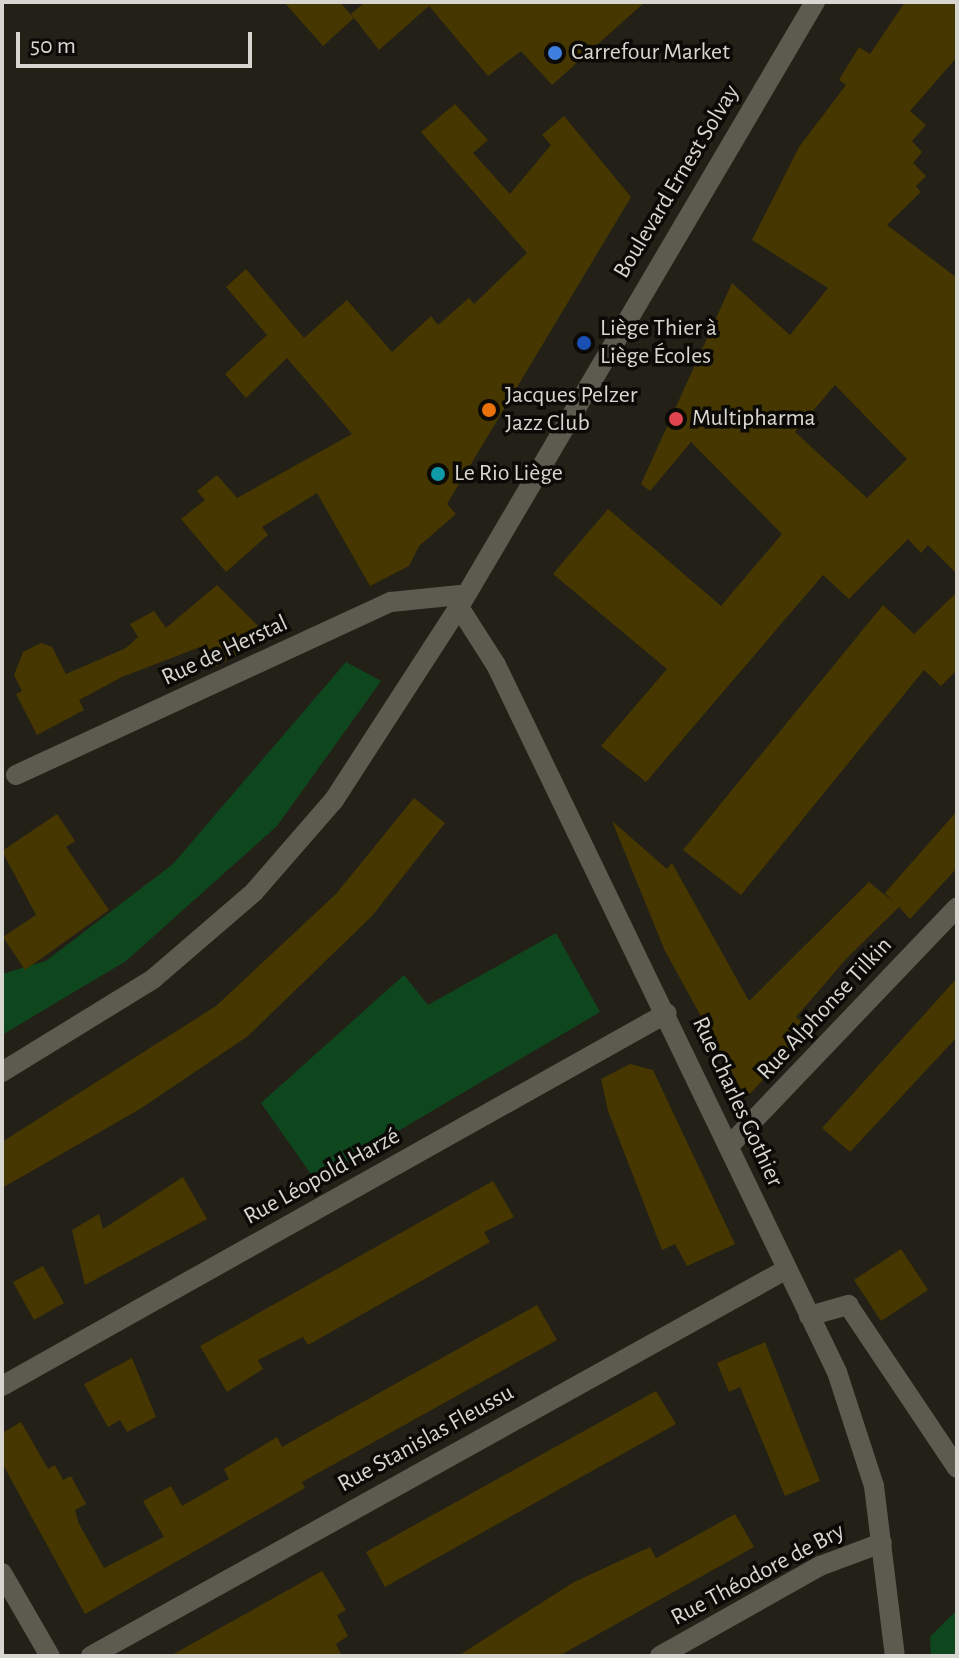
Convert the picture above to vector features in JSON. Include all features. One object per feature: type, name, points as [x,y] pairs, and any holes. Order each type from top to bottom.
[{"type":"street","name":"Boulevard Ernest Solvay","points":[[2,1072],[153,979],[254,892],[334,800],[460,601],[815,2]]},
{"type":"street","name":"Rue de Herstal","points":[[16,775],[391,602],[460,601]]},
{"type":"street","name":"Rue Charles Gothier","points":[[460,601],[496,665],[667,1013],[856,1423],[882,1543],[895,1656]]},
{"type":"street","name":"Rue Alphonse Tilkin","points":[[729,1146],[957,907]]},
{"type":"street","name":"Rue Léopold Harzé","points":[[2,1386],[667,1013]]},
{"type":"street","name":"Rue Stanislas Fleussu","points":[[91,1656],[787,1269]]},
{"type":"street","points":[[809,1316],[848,1305],[957,1468]]},
{"type":"street","name":"Rue Théodore de Bry","points":[[660,1656],[820,1566],[882,1543]]},
{"type":"street","points":[[2,1573],[50,1656]]},
{"type":"green space","points":[[346,662],[381,681],[277,826],[126,961],[2,1035],[2,974],[46,961],[173,864]]},
{"type":"green space","points":[[556,933],[600,1012],[315,1180],[261,1103],[404,975],[428,1005]]},
{"type":"green space","points":[[957,1610],[957,1656],[931,1656],[930,1637]]},
{"type":"building","points":[[284,2],[340,2],[354,18],[323,46]]},
{"type":"building","points":[[365,2],[645,2],[552,85],[521,51],[488,76],[429,6],[379,50],[351,14]]},
{"type":"building","points":[[905,2],[957,2],[957,57],[910,111],[926,125],[912,141],[922,152],[913,163],[926,176],[916,186],[921,192],[887,225],[957,278],[957,574],[928,545],[921,553],[908,539],[849,599],[823,575],[646,782],[601,746],[667,669],[553,574],[608,509],[721,606],[782,534],[691,442],[650,491],[641,484],[732,283],[790,335],[828,288],[752,240],[799,147],[846,85],[839,80],[859,47],[870,54]],"holes":[[[835,385],[907,459],[867,498],[795,432]]]},
{"type":"building","points":[[455,104],[488,140],[473,153],[510,194],[551,145],[542,135],[564,116],[631,197],[447,504],[456,514],[419,546],[409,566],[370,586],[317,493],[262,527],[268,535],[226,572],[181,519],[205,500],[197,491],[217,475],[237,498],[352,434],[287,358],[246,398],[225,374],[267,335],[226,287],[246,269],[304,338],[347,300],[392,352],[431,316],[438,325],[469,298],[474,304],[527,253],[421,132]]},
{"type":"building","points":[[217,585],[270,638],[213,668],[200,647],[122,677],[79,700],[84,710],[37,735],[16,694],[22,691],[14,675],[23,652],[41,643],[52,647],[66,674],[126,648],[138,637],[130,624],[154,611],[166,628]]},
{"type":"building","points":[[957,592],[957,670],[941,686],[924,670],[741,895],[683,850],[883,605],[914,634]]},
{"type":"building","points":[[414,798],[445,823],[372,916],[248,1036],[140,1109],[2,1188],[2,1142],[216,1006],[336,894]]},
{"type":"building","points":[[957,811],[957,868],[910,919],[899,907],[847,958],[796,1017],[810,1029],[746,1098],[665,951],[612,821],[667,869],[672,863],[749,1001],[869,882],[895,903],[885,893]]},
{"type":"building","points":[[57,814],[75,841],[66,847],[109,910],[25,970],[3,937],[36,915],[2,851]]},
{"type":"building","points":[[957,978],[957,1037],[850,1152],[822,1128]]},
{"type":"building","points":[[630,1064],[653,1070],[735,1244],[687,1266],[675,1244],[662,1250],[608,1111],[601,1079]]},
{"type":"building","points":[[183,1177],[207,1219],[85,1285],[72,1230],[99,1214],[103,1229]]},
{"type":"building","points":[[493,1181],[514,1217],[484,1232],[490,1242],[308,1345],[303,1337],[258,1360],[263,1369],[227,1392],[200,1346]]},
{"type":"building","points":[[901,1249],[928,1290],[881,1321],[854,1280]]},
{"type":"building","points":[[43,1266],[64,1303],[34,1320],[13,1282]]},
{"type":"building","points":[[537,1305],[557,1340],[302,1482],[305,1488],[85,1614],[2,1463],[2,1433],[21,1422],[48,1469],[55,1465],[63,1480],[71,1476],[86,1504],[75,1510],[79,1524],[104,1568],[164,1537],[143,1501],[171,1486],[182,1506],[229,1479],[224,1469],[277,1437],[282,1447]]},
{"type":"building","points":[[765,1342],[820,1481],[785,1496],[740,1387],[729,1392],[717,1363]]},
{"type":"building","points":[[132,1358],[156,1417],[127,1432],[120,1420],[108,1427],[84,1384]]},
{"type":"building","points":[[656,1391],[676,1424],[385,1587],[366,1552]]},
{"type":"building","points":[[735,1514],[754,1547],[559,1656],[458,1656],[574,1582],[650,1547],[656,1558]]},
{"type":"building","points":[[322,1571],[346,1610],[337,1615],[348,1636],[336,1644],[342,1656],[170,1656]]},
{"type":"place","name":"Carrefour Market","points":[[555,53]]},
{"type":"place","name":"Liège Thier à Liège Écoles","points":[[584,343]]},
{"type":"place","name":"Jacques Pelzer Jazz Club","points":[[489,410]]},
{"type":"place","name":"Multipharma","points":[[676,419]]},
{"type":"place","name":"Le Rio Liège","points":[[438,474]]}]
